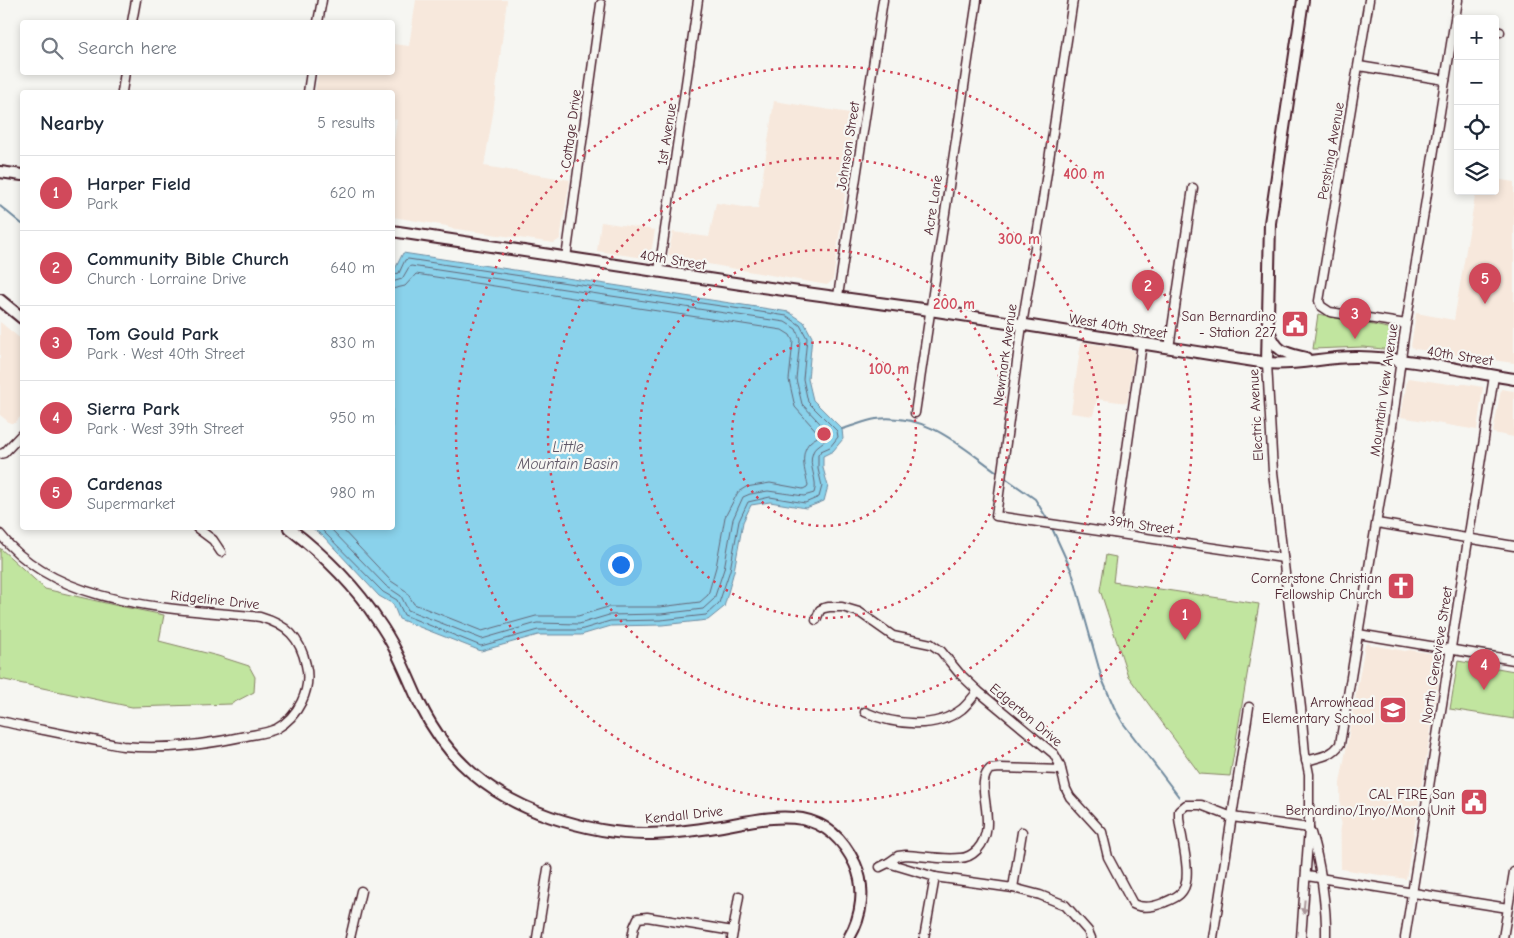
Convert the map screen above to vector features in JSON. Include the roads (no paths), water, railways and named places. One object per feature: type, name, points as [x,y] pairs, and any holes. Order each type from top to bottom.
[{"type":"main road","name":"Electric Avenue","points":[[1267,363],[1270,223],[1303,0]]},
{"type":"main road","points":[[0,172],[20,176]]},
{"type":"main road","name":"40th Street","points":[[395,231],[748,285],[950,313]]},
{"type":"main road","points":[[0,300],[20,316]]},
{"type":"main road","name":"West 40th Street","points":[[950,313],[1267,363],[1277,364],[1355,357],[1401,360]]},
{"type":"main road","points":[[1267,324],[1274,343],[1279,350],[1312,360]]},
{"type":"main road","name":"40th Street","points":[[1401,360],[1514,379]]},
{"type":"main road","name":"Kendall Drive","points":[[292,530],[326,558],[366,602],[389,639],[439,737],[464,767],[478,778],[512,800],[549,816],[579,825],[618,832],[643,834],[681,832],[789,817],[803,819],[820,825],[837,836],[848,851],[859,874],[862,890],[860,904],[849,938]]},
{"type":"street","points":[[132,20],[136,0]]},
{"type":"street","points":[[318,20],[322,0]]},
{"type":"street","name":"1st Avenue","points":[[659,271],[698,0]]},
{"type":"street","name":"Johnson Street","points":[[838,296],[883,0]]},
{"type":"street","name":"Acre Lane","points":[[915,413],[977,0]]},
{"type":"street","name":"Newmark Avenue","points":[[996,516],[1022,324],[1073,0]]},
{"type":"street","name":"Pershing Avenue","points":[[1369,0],[1319,296],[1321,306],[1330,312],[1406,324]]},
{"type":"street","name":"Mountain View Avenue","points":[[1457,15],[1458,0]]},
{"type":"street","name":"Cottage Drive","points":[[566,258],[601,4]]},
{"type":"street","name":"Mountain View Avenue","points":[[1306,761],[1328,755],[1335,751],[1340,744],[1377,523],[1406,324],[1445,80],[1454,34]]},
{"type":"street","points":[[1359,66],[1445,80]]},
{"type":"street","points":[[122,90],[125,75]]},
{"type":"street","points":[[308,90],[311,75]]},
{"type":"street","points":[[1169,348],[1193,188]]},
{"type":"street","points":[[1115,533],[1142,344]]},
{"type":"street","name":"Electric Avenue","points":[[1267,363],[1273,472],[1308,774],[1309,828]]},
{"type":"street","name":"North Genevieve Street","points":[[1405,938],[1494,376]]},
{"type":"street","points":[[0,454],[4,453],[20,437]]},
{"type":"street","name":"39th Street","points":[[996,516],[1283,558]]},
{"type":"street","points":[[1377,523],[1514,546]]},
{"type":"street","points":[[200,530],[213,540],[221,552]]},
{"type":"street","name":"Ridgeline Drive","points":[[0,534],[9,545],[34,565],[63,581],[98,596],[138,604],[260,617],[276,622],[289,630],[297,641],[308,672],[306,689],[296,714],[274,730],[200,745],[163,748],[121,746],[0,722]]},
{"type":"street","name":"Edgerton Drive","points":[[816,620],[820,610],[829,607],[842,608],[859,612],[893,636],[924,642],[936,648],[978,691],[1058,759],[1066,789],[1074,802],[1102,832],[1108,857],[1133,904],[1146,907],[1164,902],[1179,895],[1184,890],[1186,874],[1179,811],[1186,805],[1201,805],[1232,817],[1309,828]]},
{"type":"street","points":[[1358,634],[1514,660]]},
{"type":"street","points":[[865,712],[878,718],[908,723],[931,722],[944,719],[964,708],[978,691]]},
{"type":"street","points":[[1213,938],[1250,707]]},
{"type":"street","points":[[880,866],[898,856],[906,855],[960,858],[972,855],[982,844],[988,827],[984,786],[986,774],[990,769],[1062,770]]},
{"type":"street","points":[[1301,938],[1309,828]]},
{"type":"street","points":[[1309,828],[1320,877],[1326,918],[1326,938]]},
{"type":"street","points":[[1013,888],[1022,832]]},
{"type":"street","points":[[888,863],[935,877],[1013,888],[1040,895],[1065,906],[1091,938]]},
{"type":"street","points":[[537,938],[548,869]]},
{"type":"street","points":[[1503,938],[1514,872]]},
{"type":"street","points":[[1307,876],[1508,908]]},
{"type":"street","points":[[924,938],[935,877]]},
{"type":"street","points":[[350,938],[361,891]]},
{"type":"street","points":[[632,938],[638,918],[647,917],[732,934],[739,896]]},
{"type":"water","name":"Little Mountain Basin","points":[[403,253],[789,312],[804,322],[812,337],[808,379],[813,400],[842,429],[843,439],[833,451],[823,456],[823,468],[828,486],[824,501],[806,508],[770,502],[751,505],[743,522],[734,571],[724,607],[708,620],[662,625],[611,626],[581,635],[538,635],[481,651],[399,619],[393,604],[379,596],[323,536],[315,530],[395,530],[395,269]]},
{"type":"waterway","points":[[0,206],[20,222]]},
{"type":"waterway","points":[[842,429],[876,419],[895,418],[912,421],[928,426],[957,443],[1000,474]]},
{"type":"waterway","points":[[1004,477],[1035,499],[1049,522]]},
{"type":"waterway","points":[[1051,526],[1072,572],[1102,679],[1114,707],[1123,723],[1179,797]]},
{"type":"place","name":"Cardenas","points":[[1485,304]]},
{"type":"place","name":"Community Bible Church","points":[[1148,311]]},
{"type":"place","name":"San Bernardino - Station 227","points":[[1295,324]]},
{"type":"place","name":"Tom Gould Park","points":[[1355,339]]},
{"type":"place","name":"Cornerstone Christian Fellowship Church","points":[[1401,586]]},
{"type":"place","name":"Harper Field","points":[[1185,640]]},
{"type":"place","name":"Sierra Park","points":[[1484,690]]},
{"type":"place","name":"Arrowhead Elementary School","points":[[1393,710]]},
{"type":"place","name":"CAL FIRE San Bernardino/Inyo/Mono Unit","points":[[1474,802]]}]
